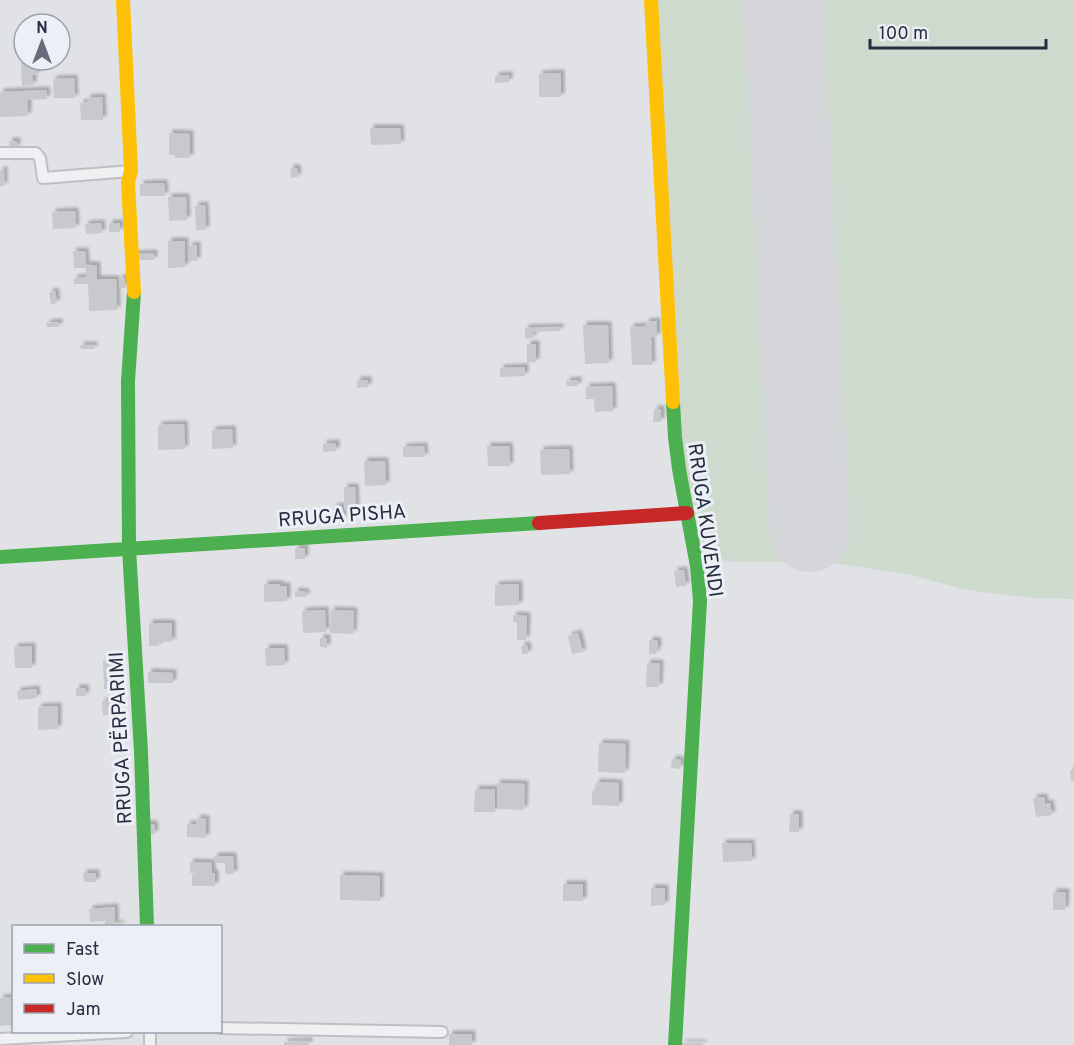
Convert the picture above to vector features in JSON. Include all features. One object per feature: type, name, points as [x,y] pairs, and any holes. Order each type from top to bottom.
[{"type":"street","name":"RRUGA PËRPARIMI","points":[[123,0],[131,171],[128,183],[134,293],[128,381],[129,549],[141,752],[147,925]]},
{"type":"street","name":"RRUGA KUVENDI","points":[[651,0],[677,459],[693,537],[700,602],[675,1045]]},
{"type":"street","points":[[0,153],[36,153],[40,158],[43,178],[131,171]]},
{"type":"street","name":"RRUGA PISHA","points":[[0,557],[687,513]]},
{"type":"street","points":[[222,1028],[442,1032]]},
{"type":"street","points":[[0,1039],[109,1033]]},
{"type":"shaded area","points":[[656,0],[1074,0],[1074,599],[1034,598],[981,592],[911,575],[821,561],[738,562],[718,560],[707,556],[700,536],[683,449]]},
{"type":"building","points":[[21,72],[37,72],[37,75],[33,75],[33,85],[22,86]]},
{"type":"building","points":[[561,73],[561,97],[539,97],[539,74]]},
{"type":"building","points":[[509,75],[509,82],[495,83],[495,76]]},
{"type":"building","points":[[74,78],[75,98],[54,98],[53,79]]},
{"type":"building","points":[[46,90],[47,99],[28,100],[28,116],[0,117],[0,92]]},
{"type":"building","points":[[102,97],[103,120],[81,120],[80,103],[87,102],[87,98]]},
{"type":"building","points":[[370,128],[400,128],[401,144],[371,145]]},
{"type":"building","points":[[169,133],[190,134],[190,158],[175,158],[175,155],[169,155]]},
{"type":"building","points":[[9,141],[17,141],[17,148],[9,148]]},
{"type":"building","points":[[290,168],[297,168],[298,177],[291,178]]},
{"type":"building","points":[[0,170],[4,170],[4,186],[0,186]]},
{"type":"building","points":[[164,183],[165,196],[140,196],[140,184]]},
{"type":"building","points":[[168,197],[186,197],[187,220],[169,221]]},
{"type":"building","points":[[205,205],[206,230],[196,230],[195,206]]},
{"type":"building","points":[[75,211],[76,228],[53,229],[52,212]]},
{"type":"building","points":[[101,223],[102,233],[86,234],[85,224]]},
{"type":"building","points":[[109,223],[120,223],[120,232],[109,232]]},
{"type":"building","points":[[168,241],[185,241],[185,267],[168,268]]},
{"type":"building","points":[[197,245],[197,261],[189,261],[189,246]]},
{"type":"building","points":[[73,251],[85,251],[86,265],[97,265],[97,279],[116,279],[117,310],[89,311],[88,284],[74,284],[74,278],[86,277],[86,268],[74,268]]},
{"type":"building","points":[[154,253],[154,260],[133,260],[133,254]]},
{"type":"building","points":[[119,278],[125,278],[125,288],[119,288]]},
{"type":"building","points":[[55,291],[57,303],[51,304],[49,292]]},
{"type":"building","points":[[657,321],[657,337],[651,337],[652,365],[632,365],[630,327],[646,326],[645,322]]},
{"type":"building","points":[[59,322],[59,327],[47,327],[46,323]]},
{"type":"building","points":[[583,325],[608,325],[609,363],[585,364]]},
{"type":"building","points":[[560,327],[560,331],[533,332],[533,338],[525,339],[525,328]]},
{"type":"building","points":[[527,344],[536,344],[536,362],[527,363]]},
{"type":"building","points":[[80,345],[94,345],[94,349],[81,349]]},
{"type":"building","points":[[525,367],[525,376],[500,377],[500,368]]},
{"type":"building","points":[[357,380],[368,380],[368,387],[357,388]]},
{"type":"building","points":[[578,380],[578,386],[567,386],[566,381]]},
{"type":"building","points":[[612,386],[613,411],[595,412],[594,399],[586,399],[586,387]]},
{"type":"building","points":[[654,409],[661,409],[661,422],[653,422]]},
{"type":"building","points":[[184,424],[185,449],[158,450],[158,425]]},
{"type":"building","points":[[232,429],[233,448],[212,449],[212,430]]},
{"type":"building","points":[[336,443],[336,451],[323,452],[323,444]]},
{"type":"building","points":[[424,446],[425,457],[403,457],[403,447]]},
{"type":"building","points":[[487,446],[509,446],[510,466],[488,466]]},
{"type":"building","points":[[569,449],[570,474],[541,475],[540,450]]},
{"type":"building","points":[[364,461],[385,461],[386,485],[365,486]]},
{"type":"building","points":[[344,487],[355,487],[356,509],[344,510]]},
{"type":"building","points":[[342,506],[343,519],[334,520],[333,507]]},
{"type":"building","points":[[295,548],[305,548],[305,559],[295,559]]},
{"type":"building","points":[[684,570],[686,586],[676,587],[674,571]]},
{"type":"building","points":[[264,584],[287,586],[287,601],[264,602]]},
{"type":"building","points":[[519,584],[519,605],[495,606],[495,585]]},
{"type":"building","points":[[295,591],[306,592],[306,597],[295,597]]},
{"type":"building","points":[[325,610],[326,632],[303,633],[302,611]]},
{"type":"building","points":[[331,610],[354,611],[353,634],[330,633]]},
{"type":"building","points":[[513,615],[527,616],[526,640],[517,640],[517,623],[513,622]]},
{"type":"building","points":[[149,623],[172,623],[172,642],[160,641],[159,646],[149,646]]},
{"type":"building","points":[[578,633],[583,652],[572,654],[568,636]]},
{"type":"building","points":[[320,638],[327,638],[327,648],[320,647]]},
{"type":"building","points":[[649,640],[658,641],[656,654],[649,654]]},
{"type":"building","points":[[527,645],[528,654],[522,654],[521,646]]},
{"type":"building","points":[[32,646],[32,668],[15,668],[14,647]]},
{"type":"building","points":[[265,648],[284,648],[285,665],[266,666]]},
{"type":"building","points":[[103,660],[116,660],[116,688],[104,689]]},
{"type":"building","points":[[647,663],[660,663],[659,687],[646,687]]},
{"type":"building","points":[[148,672],[173,673],[173,683],[148,683]]},
{"type":"building","points":[[76,688],[85,688],[86,696],[76,696]]},
{"type":"building","points":[[36,689],[37,698],[18,700],[17,691]]},
{"type":"building","points":[[102,701],[116,701],[116,714],[103,715]]},
{"type":"building","points":[[58,706],[58,729],[38,730],[38,707]]},
{"type":"building","points":[[599,743],[626,744],[625,773],[598,772]]},
{"type":"building","points":[[672,759],[681,760],[680,769],[671,768]]},
{"type":"building","points":[[1070,770],[1074,770],[1074,781],[1071,781]]},
{"type":"building","points":[[596,782],[619,783],[619,806],[592,805],[592,791],[595,791]]},
{"type":"building","points":[[497,783],[525,784],[524,810],[497,809]]},
{"type":"building","points":[[475,789],[495,789],[495,812],[474,812]]},
{"type":"building","points":[[1044,797],[1045,804],[1050,803],[1052,815],[1036,817],[1033,798]]},
{"type":"building","points":[[790,814],[799,814],[799,832],[789,832]]},
{"type":"building","points":[[197,818],[206,819],[206,838],[187,837],[187,824],[196,824]]},
{"type":"building","points":[[145,824],[154,824],[155,834],[145,835]]},
{"type":"building","points":[[722,843],[751,843],[752,861],[723,862]]},
{"type":"building","points":[[214,856],[233,856],[234,874],[225,874],[225,863],[215,863]]},
{"type":"building","points":[[190,862],[212,863],[215,886],[192,886],[192,874],[203,873],[190,873]]},
{"type":"building","points":[[83,873],[96,873],[96,882],[84,882]]},
{"type":"building","points":[[340,875],[380,876],[380,901],[340,900]]},
{"type":"building","points":[[563,884],[583,884],[583,901],[563,901]]},
{"type":"building","points":[[651,888],[665,888],[665,905],[651,906]]},
{"type":"building","points":[[1053,892],[1066,892],[1065,910],[1053,910]]},
{"type":"building","points":[[115,907],[115,924],[121,925],[105,925],[105,921],[90,922],[89,909]]},
{"type":"building","points":[[12,997],[12,1025],[0,1026],[0,998]]},
{"type":"building","points":[[449,1034],[472,1034],[472,1045],[449,1045]]},
{"type":"building","points":[[309,1041],[309,1045],[284,1045],[284,1042]]},
{"type":"building","points":[[682,1043],[703,1043],[703,1045],[682,1045]]},
{"type":"runway","points":[[783,0],[810,532]]},
{"type":"traffic: fast","points":[[134,292],[128,381],[129,549],[141,752],[147,925]]},
{"type":"traffic: fast","points":[[673,402],[679,469],[697,566],[700,601],[675,1045]]},
{"type":"traffic: fast","points":[[0,557],[539,523]]},
{"type":"traffic: slow","points":[[123,0],[131,171],[128,183],[134,292]]},
{"type":"traffic: slow","points":[[651,0],[673,402]]},
{"type":"traffic: jam","points":[[539,523],[687,513]]}]
